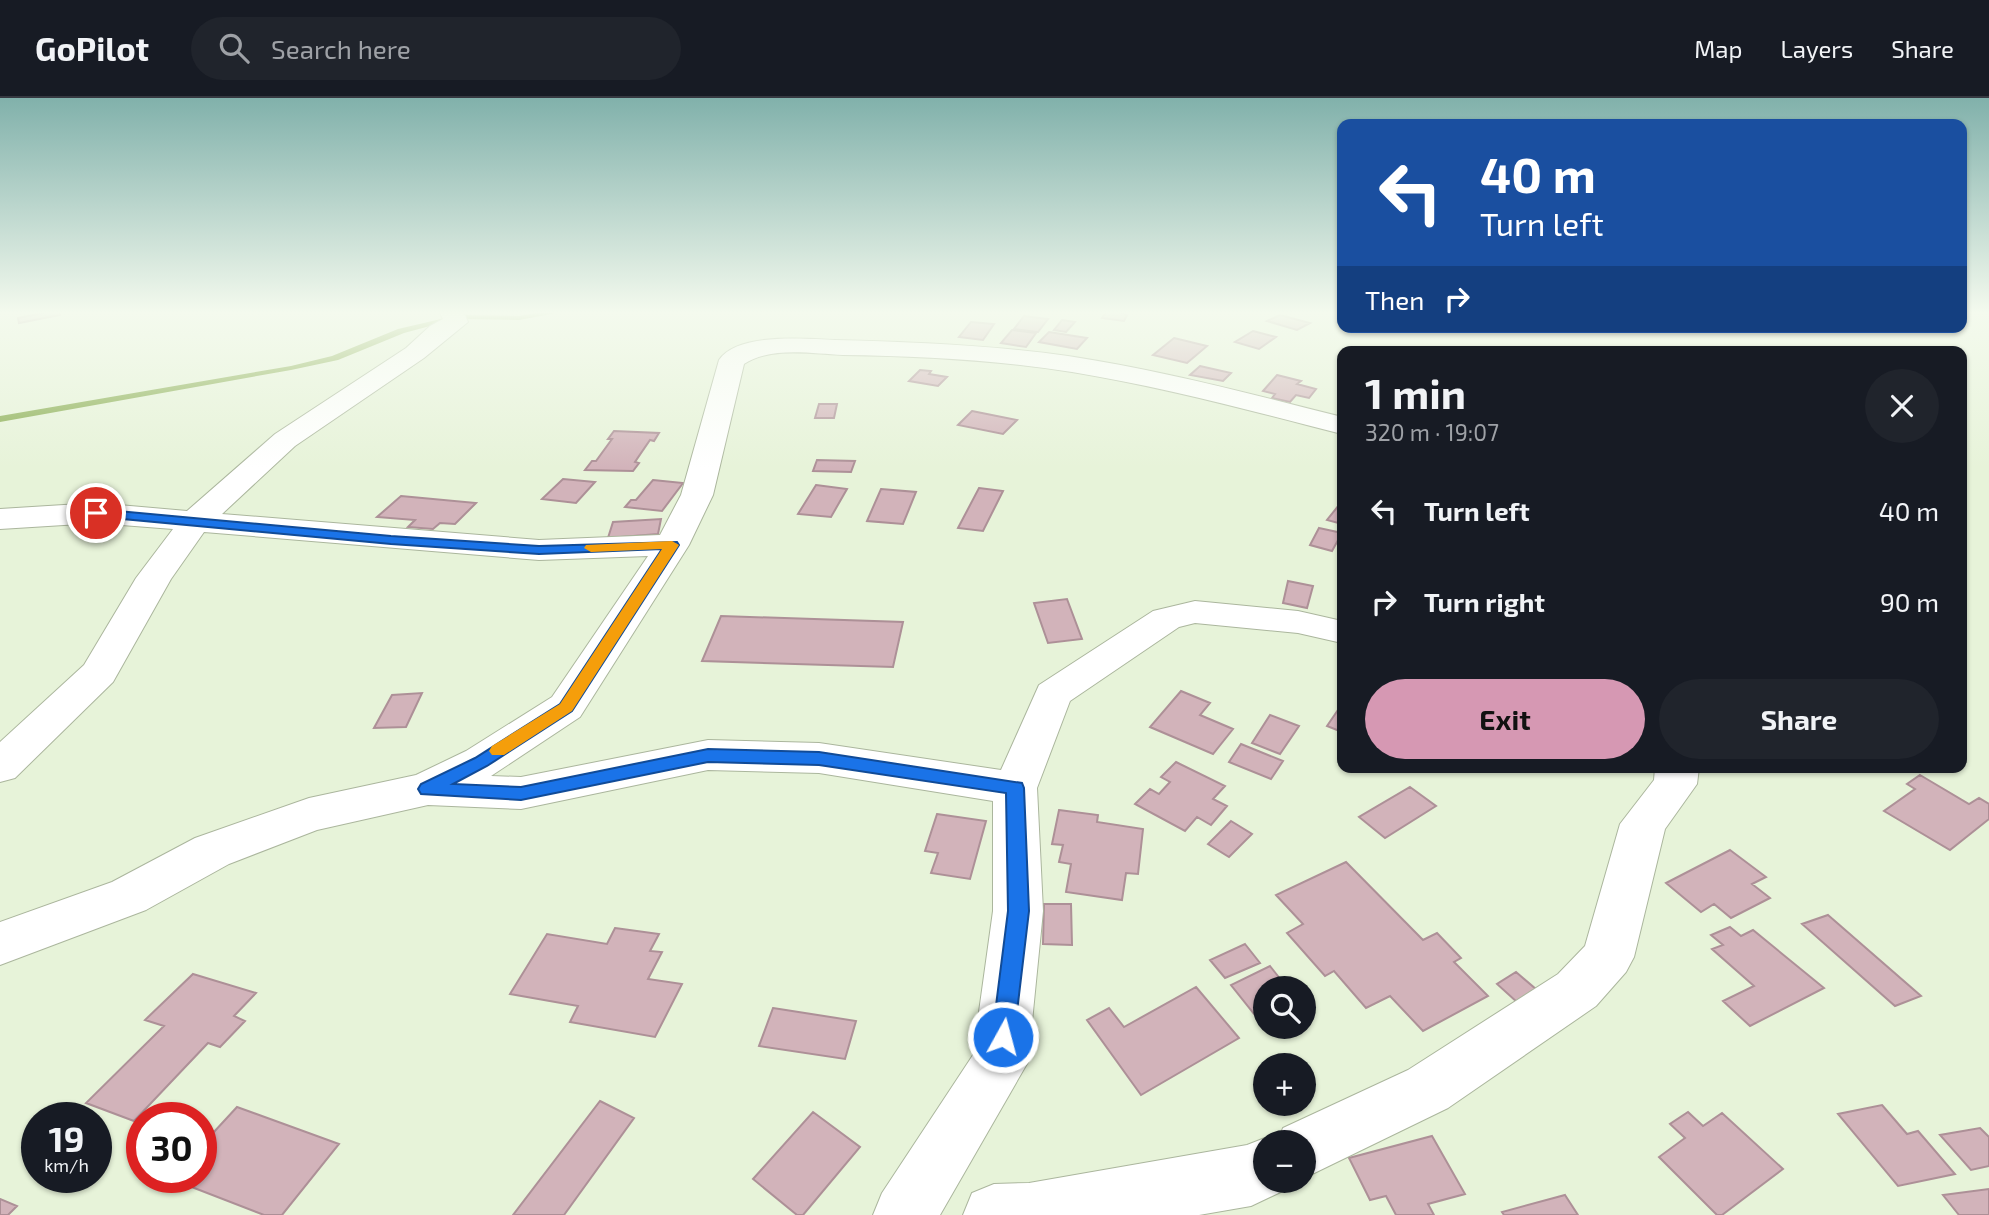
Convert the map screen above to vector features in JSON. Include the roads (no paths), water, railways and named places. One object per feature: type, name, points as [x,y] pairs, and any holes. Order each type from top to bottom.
[{"type":"street","points":[[0,767],[99,673],[154,578],[195,520],[285,440],[400,363]]},
{"type":"street","points":[[0,944],[129,896],[212,851],[309,815],[427,789],[481,762],[566,708],[672,545],[697,495],[732,363]]},
{"type":"street","points":[[1054,363],[1103,370],[1337,424]]},
{"type":"street","points":[[0,519],[96,513],[391,540],[539,550],[672,545]]},
{"type":"street","points":[[904,1215],[1000,1062],[1018,911],[1015,788],[1054,694],[1166,619],[1195,612],[1298,622],[1337,631]]},
{"type":"street","points":[[427,789],[521,793],[708,755],[819,758],[1015,788]]},
{"type":"street","points":[[1316,1143],[1428,1089],[1577,990],[1608,957],[1643,824],[1675,784],[1676,773]]},
{"type":"street","points":[[994,1215],[1029,1214],[1253,1174]]},
{"type":"waterway","points":[[0,419],[312,363]]}]
